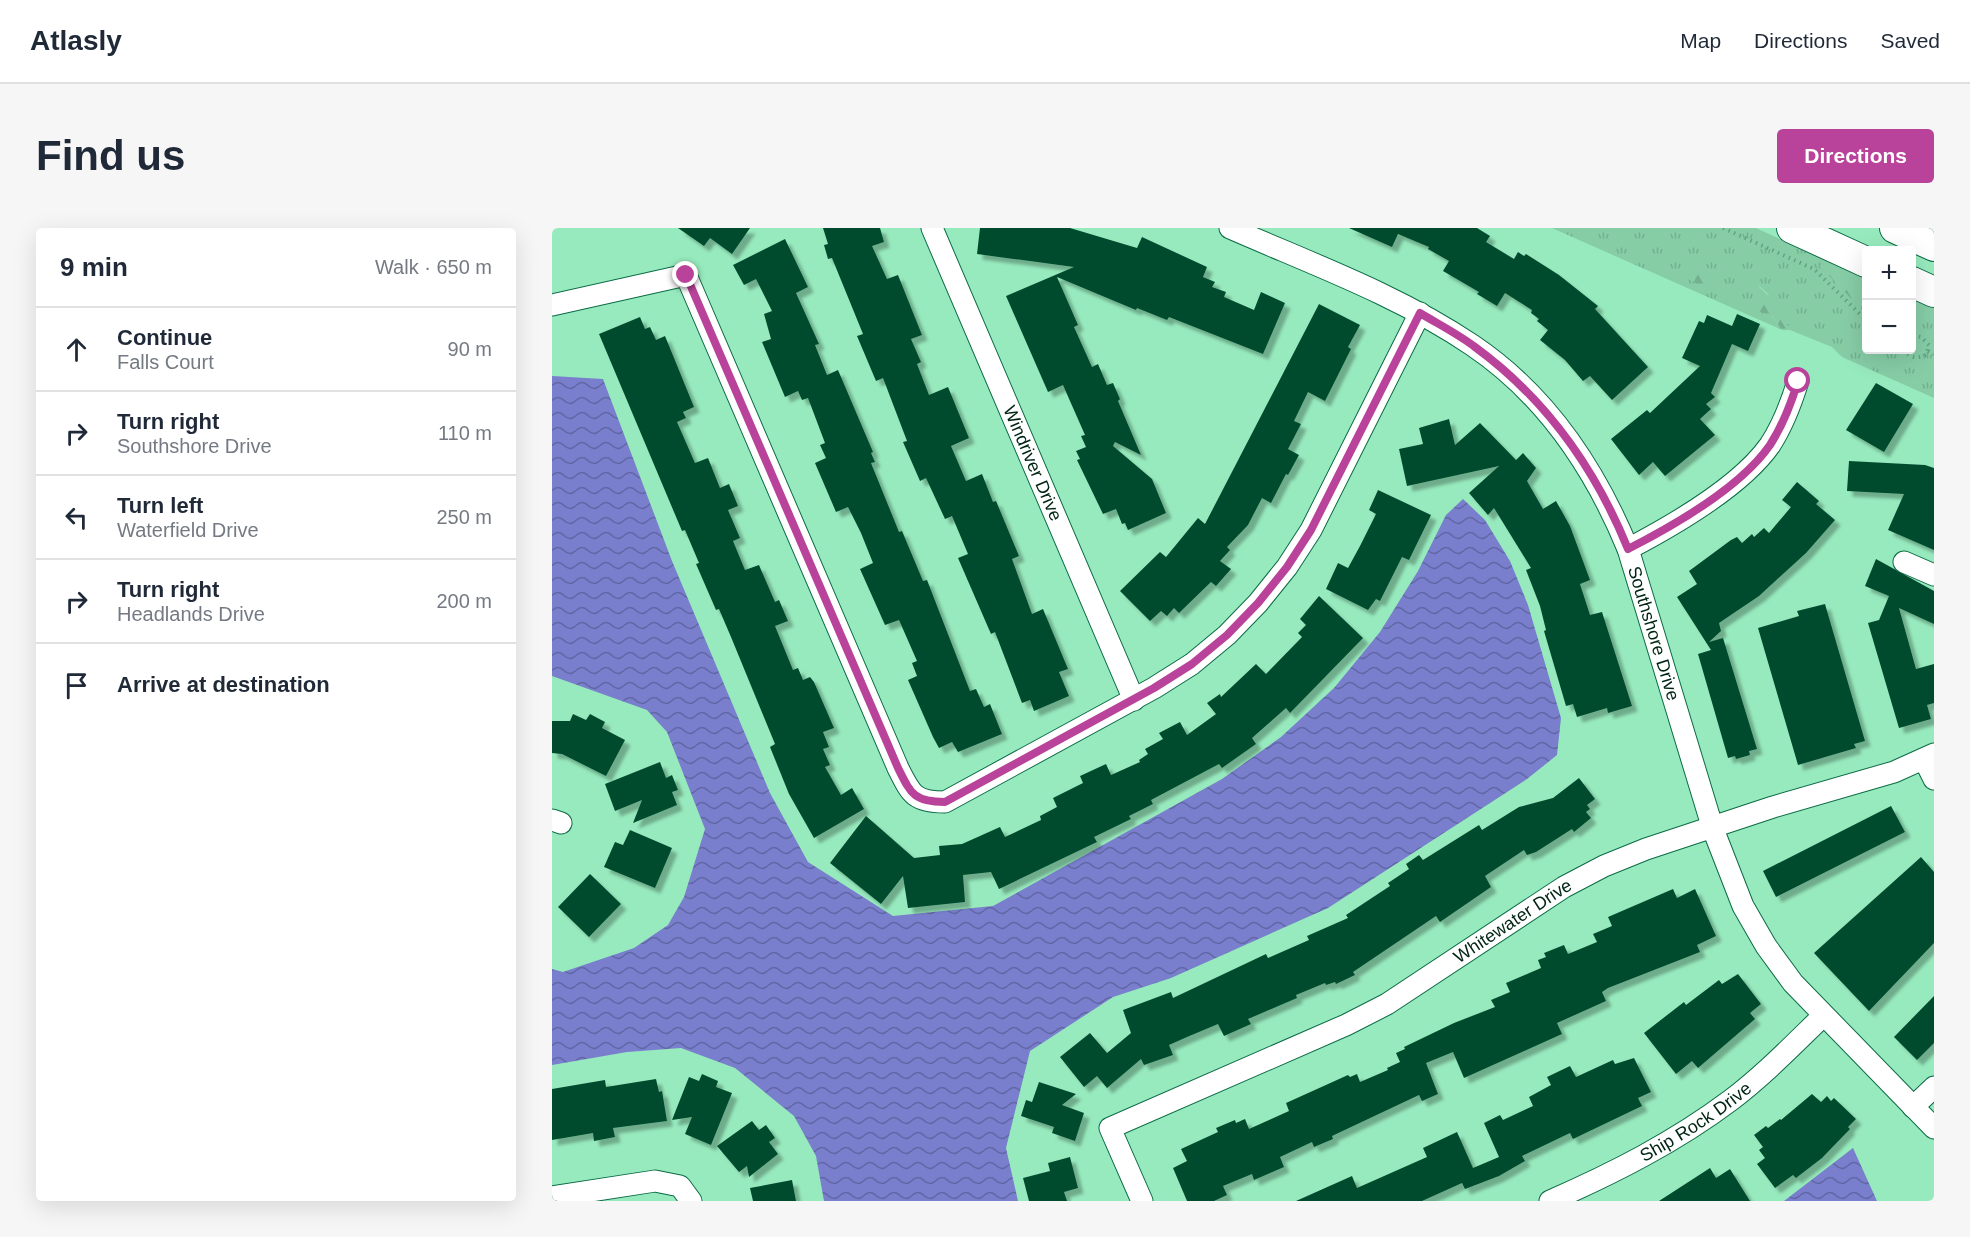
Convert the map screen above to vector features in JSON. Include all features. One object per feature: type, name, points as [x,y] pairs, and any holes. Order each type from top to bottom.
[{"type":"main road","points":[[1792,228],[1862,260]]},
{"type":"main road","points":[[1894,228],[1934,246]]},
{"type":"main road","points":[[1916,284],[1934,292]]},
{"type":"street","name":"Windriver Drive","points":[[932,228],[1134,700]]},
{"type":"street","name":"Southshore Drive","points":[[1230,228],[1420,313],[1474,346],[1537,401],[1566,436],[1592,474],[1614,514],[1628,549],[1713,829],[1743,906],[1766,946],[1792,982],[1934,1128]]},
{"type":"street","points":[[552,305],[686,275],[898,768],[909,789],[925,802],[945,802],[1134,700],[1192,664],[1227,635],[1258,603],[1287,567],[1311,530],[1420,313]]},
{"type":"street","points":[[1628,549],[1669,528],[1707,502],[1761,454],[1769,446],[1787,415],[1798,381]]},
{"type":"street","points":[[1904,562],[1934,575]]},
{"type":"street","points":[[1929,757],[1934,779]]},
{"type":"street","name":"Whitewater Drive","points":[[1142,1201],[1110,1128],[1346,1025],[1377,1009],[1564,887],[1604,866],[1646,849],[1713,829],[1773,807],[1894,772],[1929,757]]},
{"type":"street","name":"Ship Rock Drive","points":[[1550,1201],[1640,1159],[1691,1128],[1777,1061],[1823,1016]]},
{"type":"street","points":[[1914,1107],[1934,1087]]},
{"type":"street","points":[[552,1197],[655,1181],[685,1194]]},
{"type":"path","points":[[1723,228],[1814,269],[1862,316]]},
{"type":"path","points":[[1907,354],[1918,358],[1926,355],[1928,351],[1929,345],[1921,337],[1916,336]]},
{"type":"path","points":[[1928,351],[1934,354]]},
{"type":"green space","points":[[1552,228],[1756,228],[1862,276],[1862,354],[1916,354],[1916,300],[1934,308],[1934,398],[1842,357],[1832,347],[1790,330],[1767,293],[1758,285],[1772,316],[1782,330]]},
{"type":"green space","points":[[1830,261],[1842,267],[1862,287],[1862,310],[1820,266]]},
{"type":"green space","points":[[1703,267],[1728,274],[1712,290],[1674,273]]},
{"type":"green space","points":[[1756,284],[1772,299],[1790,330],[1782,330],[1772,316],[1759,311]]},
{"type":"water","points":[[552,376],[603,379],[672,561],[770,793],[808,862],[893,916],[993,906],[1222,779],[1281,737],[1334,688],[1380,632],[1418,571],[1446,515],[1463,499],[1485,520],[1510,561],[1528,605],[1561,718],[1557,755],[1527,779],[1328,908],[1171,978],[1113,997],[1030,1051],[1006,1148],[1018,1201],[824,1201],[816,1156],[794,1116],[735,1068],[681,1048],[627,1052],[552,1065],[552,969],[563,972],[634,948],[668,925],[684,897],[705,829],[667,732],[647,710],[552,676]]},
{"type":"water","points":[[1853,1148],[1877,1201],[1784,1201]]},
{"type":"building","points":[[678,228],[750,228],[732,254],[710,238],[704,246]]},
{"type":"building","points":[[823,228],[880,228],[884,242],[872,246],[887,279],[898,275],[922,335],[911,339],[921,362],[917,364],[929,395],[948,387],[969,438],[951,446],[966,481],[982,474],[993,502],[996,501],[1019,556],[1012,559],[1032,614],[1043,609],[1068,669],[1059,672],[1069,696],[1034,711],[1030,700],[1022,703],[995,632],[991,634],[958,558],[968,554],[952,516],[945,519],[926,478],[920,481],[903,442],[907,441],[883,378],[876,381],[857,336],[863,334],[832,258],[828,259],[824,245],[828,244]]},
{"type":"building","points":[[980,228],[1070,228],[1137,248],[1142,237],[1207,267],[1203,277],[1215,282],[1212,287],[1226,292],[1224,297],[1254,310],[1261,292],[1285,303],[1263,354],[1169,317],[1167,320],[1137,308],[1136,310],[1057,277],[1078,325],[1074,327],[1092,367],[1098,364],[1107,385],[1113,383],[1120,399],[1118,401],[1141,455],[1115,442],[1113,446],[1152,479],[1166,513],[1128,530],[1125,523],[1122,524],[1116,509],[1103,514],[1077,460],[1080,459],[1076,451],[1086,447],[1081,436],[1085,435],[1063,385],[1048,392],[1006,296],[1074,267],[977,254]]},
{"type":"building","points":[[1349,228],[1477,228],[1490,236],[1486,242],[1514,259],[1518,252],[1524,256],[1526,254],[1559,275],[1598,306],[1595,309],[1648,367],[1612,400],[1590,376],[1583,381],[1565,360],[1540,340],[1548,330],[1537,321],[1539,319],[1531,313],[1532,310],[1505,293],[1497,306],[1477,294],[1479,292],[1443,271],[1449,261],[1428,249],[1429,247],[1398,234],[1392,247]]},
{"type":"building","points":[[785,239],[808,287],[796,293],[819,344],[815,345],[827,375],[838,370],[873,452],[871,453],[875,462],[871,463],[899,532],[902,531],[923,581],[927,580],[970,691],[976,689],[984,707],[990,704],[1002,734],[958,752],[952,742],[939,748],[933,737],[908,680],[917,676],[912,663],[917,661],[899,620],[885,625],[860,569],[873,563],[861,533],[848,507],[836,512],[815,463],[826,458],[820,445],[825,443],[808,398],[802,400],[798,391],[785,397],[762,342],[771,339],[764,314],[772,311],[756,279],[744,285],[733,265]]},
{"type":"building","points":[[1319,304],[1360,325],[1348,347],[1351,349],[1325,401],[1308,392],[1294,421],[1301,424],[1288,449],[1299,455],[1271,503],[1262,498],[1248,525],[1227,547],[1230,550],[1220,561],[1231,569],[1216,586],[1211,582],[1179,613],[1174,608],[1167,616],[1161,611],[1150,621],[1120,591],[1160,552],[1166,557],[1198,518],[1205,524]]},
{"type":"building","points":[[1737,314],[1760,324],[1748,351],[1732,344],[1711,393],[1715,397],[1706,404],[1711,409],[1700,419],[1715,435],[1665,476],[1653,462],[1639,475],[1611,439],[1647,410],[1650,413],[1700,366],[1682,358],[1699,321],[1704,323],[1707,315],[1732,326]]},
{"type":"building","points":[[640,317],[645,329],[650,327],[656,340],[665,336],[694,407],[683,412],[686,418],[677,422],[695,463],[708,458],[720,488],[729,484],[738,506],[728,510],[740,538],[733,541],[745,570],[759,565],[775,602],[779,600],[788,621],[775,626],[793,670],[798,668],[803,680],[810,677],[814,682],[834,728],[823,732],[829,747],[823,749],[830,765],[825,767],[841,795],[852,788],[864,809],[814,838],[789,794],[770,747],[775,744],[731,637],[719,609],[716,610],[696,564],[699,563],[685,530],[682,531],[599,334]]},
{"type":"building","points":[[1876,383],[1913,404],[1884,452],[1846,430]]},
{"type":"building","points":[[1449,419],[1455,445],[1480,423],[1516,460],[1523,453],[1536,468],[1527,481],[1543,509],[1556,501],[1570,526],[1590,580],[1580,584],[1590,615],[1602,612],[1632,706],[1608,713],[1607,708],[1577,717],[1573,704],[1566,706],[1544,631],[1546,630],[1540,606],[1526,570],[1531,568],[1494,508],[1488,515],[1469,493],[1499,466],[1407,486],[1399,449],[1423,444],[1419,428]]},
{"type":"building","points":[[1849,461],[1925,465],[1934,468],[1934,550],[1888,530],[1904,494],[1847,491]]},
{"type":"building","points":[[1797,482],[1819,501],[1816,504],[1835,520],[1806,553],[1759,596],[1719,623],[1721,631],[1709,642],[1723,638],[1757,749],[1749,751],[1750,755],[1736,759],[1735,756],[1728,758],[1698,654],[1711,650],[1677,597],[1697,584],[1689,571],[1731,540],[1737,537],[1742,543],[1752,534],[1754,537],[1764,528],[1769,533],[1791,507],[1782,500]]},
{"type":"building","points":[[1378,490],[1431,515],[1409,560],[1402,557],[1380,601],[1376,599],[1368,610],[1326,589],[1338,563],[1348,568],[1360,546],[1376,514],[1369,510]]},
{"type":"building","points":[[1876,559],[1934,591],[1934,624],[1899,608],[1916,669],[1934,664],[1934,703],[1927,705],[1931,719],[1899,728],[1868,623],[1879,620],[1889,596],[1865,586]]},
{"type":"building","points":[[1319,596],[1363,638],[1290,713],[1286,708],[1252,738],[1256,744],[1222,768],[1219,764],[1151,800],[1153,804],[1129,816],[1131,819],[1094,837],[1097,842],[999,889],[991,872],[963,875],[965,902],[908,908],[903,876],[881,904],[830,863],[866,816],[914,858],[940,855],[939,846],[962,844],[1000,827],[1005,837],[1041,820],[1040,816],[1057,807],[1053,798],[1083,783],[1080,776],[1106,764],[1111,775],[1140,762],[1139,760],[1148,754],[1145,749],[1163,739],[1159,733],[1180,722],[1187,735],[1216,714],[1207,703],[1220,694],[1221,697],[1256,664],[1266,674],[1302,637],[1298,633],[1306,625],[1300,619]]},
{"type":"building","points":[[1825,604],[1865,741],[1854,744],[1856,748],[1798,765],[1758,628],[1799,616],[1797,611]]},
{"type":"building","points":[[573,714],[586,720],[590,714],[605,722],[602,728],[625,740],[606,776],[562,754],[552,753],[552,721],[570,721]]},
{"type":"building","points":[[660,762],[666,778],[672,775],[678,790],[672,792],[677,805],[633,823],[642,800],[615,811],[605,784]]},
{"type":"building","points":[[1579,778],[1595,799],[1587,805],[1590,809],[1586,812],[1591,818],[1574,832],[1572,829],[1536,852],[1527,855],[1524,850],[1485,876],[1491,887],[1440,922],[1436,916],[1353,972],[1355,975],[1336,984],[1335,982],[1326,985],[1325,983],[1296,995],[1297,998],[1248,1019],[1251,1024],[1224,1036],[1218,1024],[1169,1045],[1173,1055],[1144,1065],[1141,1059],[1107,1088],[1097,1076],[1084,1087],[1060,1057],[1090,1033],[1107,1053],[1131,1033],[1123,1010],[1171,992],[1173,998],[1266,954],[1268,958],[1309,940],[1307,936],[1348,918],[1346,915],[1390,886],[1388,883],[1409,869],[1406,864],[1419,855],[1423,860],[1479,825],[1482,830],[1519,807],[1553,798]]},
{"type":"building","points":[[1891,806],[1905,832],[1776,897],[1763,871]]},
{"type":"building","points":[[630,830],[672,848],[655,888],[604,867],[615,842],[623,845]]},
{"type":"building","points":[[1921,857],[1934,872],[1934,943],[1869,1011],[1814,953]]},
{"type":"building","points":[[590,874],[621,904],[589,937],[558,907]]},
{"type":"building","points":[[1673,889],[1677,898],[1695,889],[1716,936],[1697,945],[1700,952],[1608,988],[1602,992],[1606,1001],[1557,1023],[1562,1034],[1464,1078],[1453,1052],[1426,1063],[1438,1094],[1422,1101],[1419,1095],[1332,1136],[1333,1139],[1314,1147],[1312,1142],[1280,1157],[1284,1167],[1254,1180],[1252,1174],[1223,1186],[1227,1195],[1214,1201],[1187,1201],[1173,1168],[1187,1161],[1181,1149],[1218,1132],[1216,1128],[1235,1120],[1236,1123],[1245,1119],[1249,1129],[1289,1111],[1286,1103],[1348,1075],[1350,1077],[1357,1074],[1360,1082],[1388,1070],[1387,1068],[1400,1062],[1396,1053],[1405,1049],[1404,1047],[1454,1023],[1495,1007],[1491,1000],[1510,992],[1506,983],[1541,968],[1538,960],[1546,957],[1544,953],[1564,945],[1568,954],[1597,942],[1593,934],[1612,926],[1608,917]]},
{"type":"building","points":[[1738,974],[1761,1004],[1750,1013],[1755,1019],[1698,1068],[1692,1061],[1676,1074],[1644,1033],[1684,1002],[1686,1005],[1719,980],[1722,984]]},
{"type":"building","points":[[1934,996],[1934,1043],[1917,1060],[1894,1037]]},
{"type":"building","points":[[1634,1058],[1651,1092],[1638,1098],[1642,1106],[1573,1139],[1570,1133],[1522,1156],[1525,1161],[1499,1176],[1465,1189],[1462,1183],[1422,1201],[1296,1201],[1352,1176],[1357,1188],[1427,1157],[1423,1148],[1457,1132],[1473,1168],[1499,1157],[1484,1123],[1500,1115],[1503,1120],[1533,1106],[1529,1097],[1551,1085],[1547,1077],[1570,1066],[1576,1077],[1613,1060],[1615,1064]]},
{"type":"building","points":[[702,1074],[718,1081],[716,1087],[732,1093],[711,1145],[685,1134],[692,1117],[672,1120],[689,1077],[699,1081]]},
{"type":"building","points":[[656,1079],[659,1092],[662,1091],[667,1121],[613,1128],[615,1137],[594,1141],[593,1133],[552,1140],[552,1089],[605,1080],[606,1087]]},
{"type":"building","points":[[1039,1082],[1076,1094],[1062,1105],[1084,1113],[1075,1141],[1052,1133],[1054,1127],[1021,1116],[1026,1100],[1032,1102]]},
{"type":"building","points":[[1812,1094],[1821,1102],[1827,1096],[1831,1101],[1834,1098],[1856,1119],[1848,1127],[1850,1129],[1822,1158],[1796,1178],[1793,1175],[1775,1188],[1757,1164],[1765,1158],[1759,1150],[1763,1147],[1754,1135],[1766,1126],[1768,1128],[1781,1120]]},
{"type":"building","points":[[752,1121],[759,1130],[766,1125],[775,1138],[769,1142],[778,1154],[749,1177],[747,1166],[739,1172],[717,1146]]},
{"type":"building","points":[[1070,1157],[1078,1188],[1064,1192],[1067,1201],[1029,1201],[1023,1178],[1050,1171],[1048,1163]]},
{"type":"building","points":[[1710,1168],[1716,1178],[1730,1169],[1750,1201],[1659,1201]]},
{"type":"building","points":[[792,1180],[796,1201],[753,1201],[750,1188]]},
{"type":"route","points":[[686,275],[898,768],[909,789],[925,802],[945,802],[1154,688],[1192,664],[1227,635],[1258,603],[1287,567],[1311,530],[1420,313],[1474,346],[1537,401],[1566,436],[1592,474],[1614,514],[1628,549],[1669,528],[1737,478],[1769,446],[1787,415],[1798,381]]}]
